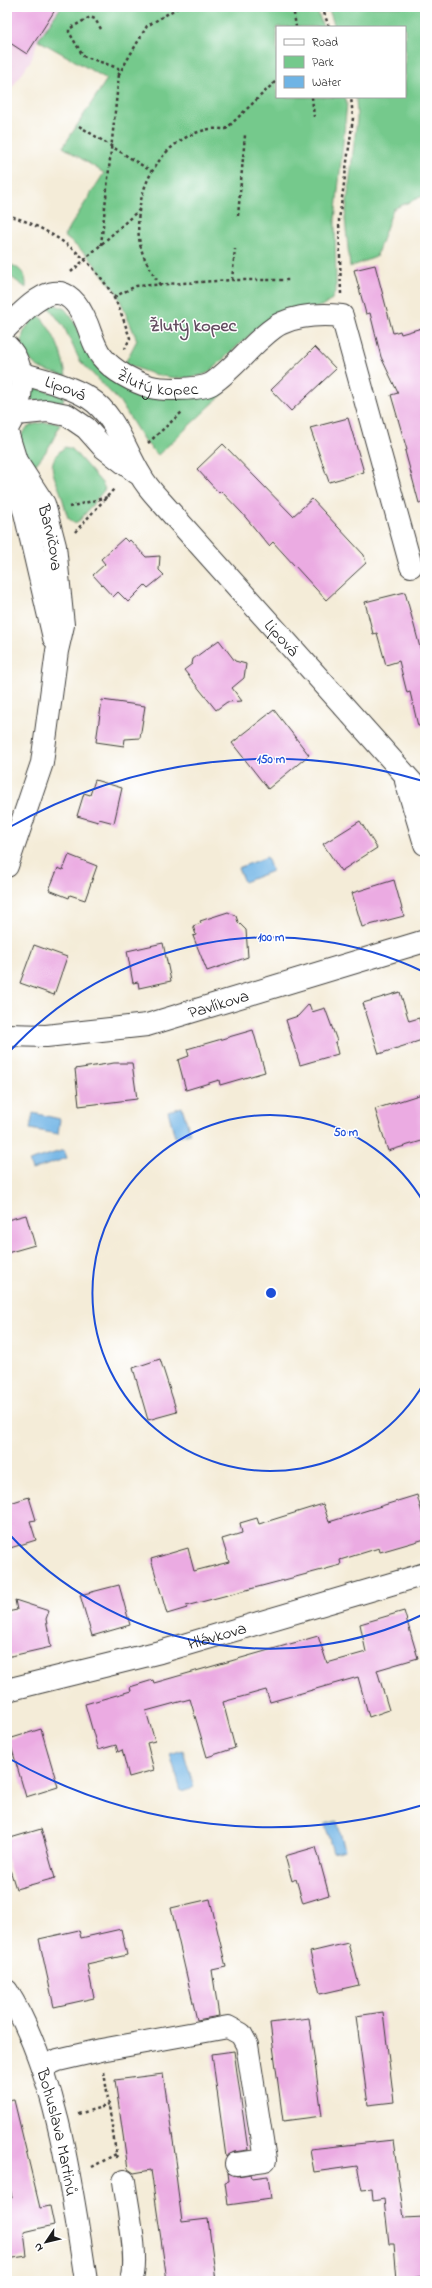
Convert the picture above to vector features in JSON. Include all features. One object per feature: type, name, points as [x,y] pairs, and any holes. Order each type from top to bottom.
[{"type":"street","name":"Žlutý kopec","points":[[7,327],[34,302],[50,292],[57,291],[76,304],[84,316],[101,356],[114,368],[121,373],[151,387],[177,389],[210,385],[281,323],[301,317],[329,315],[342,316]]},
{"type":"street","points":[[342,316],[411,566]]},
{"type":"street","points":[[7,346],[20,373],[22,392],[10,425]]},
{"type":"street","name":"Lipová","points":[[20,373],[70,388],[90,399],[104,412],[124,442],[141,477]]},
{"type":"street","name":"Lipová","points":[[10,425],[47,411],[67,415],[86,428],[103,447],[141,477],[164,505],[425,797]]},
{"type":"street","name":"Barvičova","points":[[7,866],[42,763],[57,650],[63,625],[55,546],[44,504],[16,462],[10,425]]},
{"type":"street","name":"Barvičova","points":[[7,480],[20,498],[25,513],[57,650]]},
{"type":"street","points":[[404,774],[425,844]]},
{"type":"street","name":"Pavlíkova","points":[[7,1035],[46,1036],[147,1025],[425,941]]},
{"type":"street","name":"Hlávkova","points":[[7,1690],[160,1652],[425,1574]]},
{"type":"street","name":"Bohuslava Martinů","points":[[7,1991],[15,2004],[42,2067],[68,2165],[86,2281]]},
{"type":"street","points":[[42,2067],[58,2060],[101,2050],[228,2027],[241,2034],[248,2045],[265,2160],[236,2164]]},
{"type":"street","points":[[124,2182],[133,2242],[134,2275],[131,2281]]},
{"type":"path","points":[[119,74],[147,26],[179,7]]},
{"type":"path","points":[[293,7],[296,26]]},
{"type":"path","points":[[322,7],[329,26]]},
{"type":"path","points":[[101,30],[95,19],[90,17],[69,29],[69,32],[83,56],[118,68],[119,74],[101,245]]},
{"type":"path","points":[[160,285],[148,266],[140,244],[140,209],[142,190],[151,171],[167,151],[183,140],[205,130],[226,129],[276,81]]},
{"type":"path","points":[[312,98],[314,117]]},
{"type":"path","points":[[342,316],[339,220],[353,118],[351,98]]},
{"type":"path","points":[[79,126],[151,171]]},
{"type":"path","points":[[238,216],[245,136]]},
{"type":"path","points":[[85,260],[140,209]]},
{"type":"path","points":[[7,215],[50,233],[85,260],[114,297],[130,338],[114,368]]},
{"type":"path","points":[[232,280],[235,249]]},
{"type":"path","points":[[114,297],[136,286],[232,280],[289,280]]},
{"type":"path","points":[[143,447],[184,410]]},
{"type":"path","points":[[69,534],[74,532],[114,490]]},
{"type":"path","points":[[65,508],[97,498],[108,497]]},
{"type":"path","points":[[101,2050],[116,2154],[124,2182]]},
{"type":"path","points":[[72,2116],[108,2105]]},
{"type":"path","points":[[88,2168],[93,2167],[116,2154]]},
{"type":"shaded area","points":[[7,7],[61,7],[38,40],[31,60],[7,95]]},
{"type":"green space","points":[[61,7],[316,7],[323,26],[276,26],[276,98],[345,98],[347,103],[335,220],[336,290],[332,299],[325,305],[263,323],[208,373],[187,378],[166,377],[125,363],[137,340],[117,293],[87,255],[64,236],[104,173],[63,147],[107,79],[38,40]]},
{"type":"green space","points":[[328,7],[425,7],[425,195],[393,209],[376,257],[350,267],[345,219],[357,119],[356,98],[406,98],[406,26],[335,26]]},
{"type":"green space","points":[[7,263],[16,267],[22,272],[25,278],[26,288],[7,274]]},
{"type":"green space","points":[[54,304],[65,309],[72,318],[96,366],[114,380],[220,388],[224,393],[158,455],[145,442],[120,402],[80,361],[64,327],[48,306]]},
{"type":"green space","points":[[38,314],[49,328],[57,343],[66,376],[42,369],[32,362],[25,352],[22,340],[23,334],[27,326]]},
{"type":"green space","points":[[33,387],[64,396],[63,402],[31,400]]},
{"type":"green space","points":[[51,422],[60,424],[48,448],[32,468],[23,450],[21,442],[22,436],[25,430],[30,426],[39,423]]},
{"type":"green space","points":[[65,447],[72,449],[102,483],[105,489],[80,520],[75,523],[68,518],[52,468],[55,458]]},
{"type":"water","points":[[267,857],[272,871],[244,882],[238,868]]},
{"type":"water","points":[[182,1107],[190,1133],[175,1137],[168,1111]]},
{"type":"water","points":[[33,1113],[60,1119],[58,1134],[30,1129]]},
{"type":"water","points":[[64,1150],[67,1158],[32,1170],[29,1161]]},
{"type":"water","points":[[183,1750],[194,1787],[181,1791],[170,1754]]},
{"type":"water","points":[[337,1821],[345,1850],[333,1853],[325,1824]]},
{"type":"building","points":[[7,7],[57,7],[27,54],[7,41]]},
{"type":"building","points":[[375,265],[393,333],[400,331],[401,334],[425,327],[425,502],[419,503],[405,451],[407,450],[391,395],[398,393],[381,357],[370,313],[366,314],[354,270]]},
{"type":"building","points":[[315,347],[336,369],[291,411],[271,390]]},
{"type":"building","points":[[348,418],[364,472],[329,482],[310,428]]},
{"type":"building","points":[[223,444],[293,516],[312,499],[364,555],[366,563],[326,600],[273,542],[269,546],[242,513],[221,491],[219,493],[197,469]]},
{"type":"building","points":[[124,538],[128,542],[130,540],[146,557],[160,556],[159,570],[164,575],[148,588],[145,585],[128,602],[118,592],[113,597],[93,575],[105,564],[101,559]]},
{"type":"building","points":[[405,592],[425,666],[425,725],[418,726],[410,692],[407,693],[399,661],[386,665],[377,633],[373,634],[365,602]]},
{"type":"building","points":[[219,640],[235,661],[246,664],[244,678],[232,688],[242,701],[227,702],[216,710],[184,670],[192,664],[193,659]]},
{"type":"building","points":[[102,700],[145,706],[140,738],[125,739],[124,746],[96,742]]},
{"type":"building","points":[[274,710],[309,755],[268,789],[232,743]]},
{"type":"building","points":[[95,780],[122,788],[114,823],[99,819],[98,822],[77,816],[84,793],[90,795]]},
{"type":"building","points":[[360,821],[377,848],[341,871],[323,844]]},
{"type":"building","points":[[69,855],[97,866],[85,900],[70,895],[69,898],[49,890],[58,868],[63,870]]},
{"type":"building","points":[[394,880],[404,916],[362,927],[352,893]]},
{"type":"building","points":[[228,912],[236,916],[238,922],[246,930],[248,957],[207,971],[193,936],[196,935],[193,926],[201,923],[200,921]]},
{"type":"building","points":[[163,943],[171,981],[139,988],[138,982],[133,983],[127,951]]},
{"type":"building","points":[[34,945],[67,957],[54,995],[20,983]]},
{"type":"building","points":[[400,992],[409,1021],[419,1018],[425,1039],[379,1054],[363,1003]]},
{"type":"building","points":[[309,1004],[312,1012],[325,1008],[337,1041],[335,1042],[338,1054],[300,1065],[286,1020],[298,1016]]},
{"type":"building","points":[[253,1030],[265,1072],[220,1085],[219,1080],[186,1090],[178,1060],[189,1056],[187,1049]]},
{"type":"building","points":[[114,1063],[132,1063],[137,1099],[79,1106],[75,1069]]},
{"type":"building","points":[[425,1093],[425,1140],[388,1151],[375,1109]]},
{"type":"building","points":[[26,1215],[35,1245],[7,1253],[7,1220]]},
{"type":"building","points":[[160,1359],[177,1412],[148,1420],[133,1368]]},
{"type":"building","points":[[417,1495],[425,1524],[425,1539],[380,1552],[379,1548],[340,1560],[341,1565],[186,1606],[187,1608],[167,1614],[151,1559],[188,1548],[194,1571],[229,1562],[222,1539],[242,1533],[240,1523],[257,1518],[259,1524],[323,1504],[329,1522]]},
{"type":"building","points":[[29,1497],[36,1520],[30,1521],[36,1540],[7,1549],[7,1504]]},
{"type":"building","points":[[119,1585],[130,1625],[92,1636],[80,1595]]},
{"type":"building","points":[[15,1600],[49,1611],[46,1619],[51,1647],[7,1657],[7,1612],[17,1610]]},
{"type":"building","points":[[404,1611],[418,1658],[377,1670],[389,1710],[369,1717],[358,1677],[270,1702],[266,1690],[223,1702],[235,1748],[207,1757],[190,1699],[146,1711],[155,1741],[147,1743],[154,1770],[129,1777],[122,1750],[118,1752],[116,1745],[98,1750],[85,1704],[131,1691],[130,1687],[153,1680],[154,1683],[318,1636],[327,1663],[366,1652],[360,1624]]},
{"type":"building","points":[[41,1729],[58,1787],[26,1797],[9,1739]]},
{"type":"building","points":[[41,1829],[55,1878],[16,1889],[7,1860],[7,1839]]},
{"type":"building","points":[[316,1847],[329,1895],[303,1903],[296,1879],[292,1881],[285,1856]]},
{"type":"building","points":[[210,1899],[226,1967],[212,1970],[219,2016],[197,2020],[171,1908]]},
{"type":"building","points":[[121,1929],[127,1955],[87,1964],[94,1998],[54,2007],[39,1939],[79,1930],[81,1938]]},
{"type":"building","points":[[348,1943],[359,1985],[320,1994],[310,1952]]},
{"type":"building","points":[[383,2012],[394,2102],[368,2105],[356,2016]]},
{"type":"building","points":[[309,2018],[322,2116],[283,2121],[270,2023]]},
{"type":"building","points":[[234,2051],[248,2150],[234,2152],[226,2157],[212,2054]]},
{"type":"building","points":[[163,2074],[177,2167],[175,2167],[182,2222],[208,2219],[216,2281],[167,2281],[151,2170],[134,2173],[128,2169],[115,2080]]},
{"type":"building","points":[[14,2100],[40,2208],[50,2206],[54,2225],[24,2232],[27,2256],[7,2259],[7,2198],[12,2198],[7,2173],[7,2101]]},
{"type":"building","points":[[393,2140],[404,2218],[424,2217],[425,2226],[425,2276],[397,2280],[394,2244],[389,2244],[384,2199],[373,2201],[372,2189],[362,2190],[357,2166],[314,2172],[310,2149]]},
{"type":"building","points":[[228,2173],[237,2176],[251,2174],[252,2178],[268,2176],[271,2199],[228,2205],[225,2182],[229,2181]]},
{"type":"district","name":"Žlutý kopec","points":[[193,325]]}]
